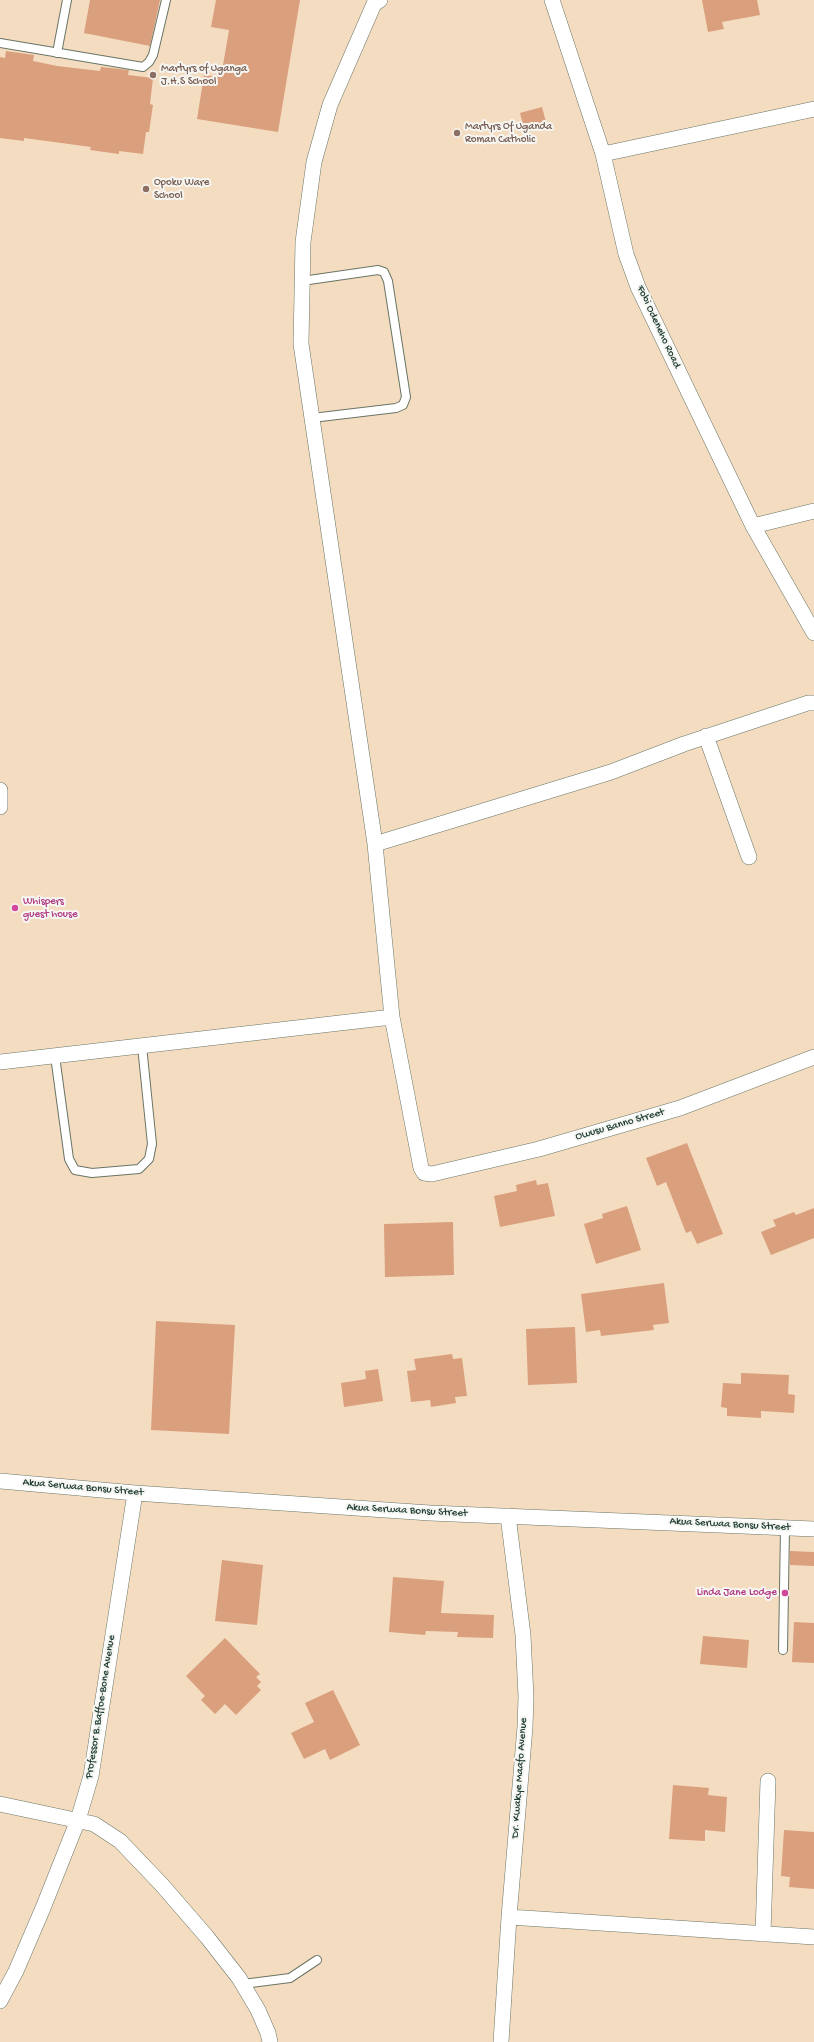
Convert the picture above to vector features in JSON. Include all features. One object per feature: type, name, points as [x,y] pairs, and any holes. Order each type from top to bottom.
[{"type":"street","name":"Fobi Odeneho Road","points":[[552,0],[603,154],[626,254],[638,287],[753,526],[814,633]]},
{"type":"street","points":[[0,1062],[392,1017],[375,844],[301,344],[303,242],[314,162],[330,106],[375,1]]},
{"type":"street","points":[[603,154],[814,109]]},
{"type":"street","points":[[753,526],[814,511]]},
{"type":"street","points":[[375,844],[611,772],[706,736],[812,699]]},
{"type":"street","points":[[706,736],[749,857]]},
{"type":"street","points":[[0,790],[0,807]]},
{"type":"street","name":"Owusu Banno Street","points":[[392,1017],[423,1171],[432,1174],[539,1149],[680,1108],[814,1057]]},
{"type":"street","name":"Akua Serwaa Bonsu Street","points":[[0,1481],[135,1493],[430,1513],[814,1529]]},
{"type":"street","name":"Professor B.Baffoe-Bone Avenue","points":[[0,2002],[40,1915],[78,1820],[91,1776],[97,1747],[135,1493]]},
{"type":"street","name":"Dr. Kwakye Maafo Avenue","points":[[502,2042],[509,1917],[525,1727],[526,1697],[523,1628],[508,1516]]},
{"type":"street","points":[[763,1934],[768,1781]]},
{"type":"street","points":[[0,1804],[94,1824],[120,1841],[162,1885],[202,1931],[243,1984],[258,2010],[268,2033],[270,2042]]},
{"type":"street","points":[[509,1917],[814,1937]]},
{"type":"lane","points":[[57,53],[67,0]]},
{"type":"lane","points":[[0,43],[137,67],[146,66],[153,55],[166,0]]},
{"type":"lane","points":[[302,282],[378,270],[384,272],[388,281],[406,397],[403,405],[396,408],[312,418]]},
{"type":"lane","points":[[55,1056],[69,1159],[75,1170],[92,1173],[139,1169],[149,1159],[152,1144],[142,1046]]},
{"type":"lane","points":[[783,1650],[785,1528]]},
{"type":"lane","points":[[243,1984],[290,1978],[317,1960]]},
{"type":"building","points":[[90,0],[160,0],[150,46],[84,33]]},
{"type":"building","points":[[216,0],[300,0],[278,132],[197,119],[204,75],[221,77],[229,30],[211,27]]},
{"type":"building","points":[[702,0],[757,0],[760,15],[722,22],[724,29],[708,32]]},
{"type":"building","points":[[6,51],[34,55],[33,61],[57,66],[100,71],[101,67],[129,70],[128,75],[153,78],[150,104],[153,105],[149,132],[146,132],[143,154],[119,151],[119,154],[90,150],[91,147],[24,138],[24,141],[0,138],[0,57],[5,58]]},
{"type":"building","points":[[542,107],[547,126],[525,132],[520,113]]},
{"type":"building","points":[[687,1143],[723,1234],[697,1244],[691,1231],[686,1233],[666,1182],[657,1186],[646,1158]]},
{"type":"building","points":[[536,1180],[537,1185],[548,1183],[555,1216],[500,1227],[494,1196],[517,1191],[516,1185]]},
{"type":"building","points":[[627,1206],[641,1250],[596,1264],[584,1224],[603,1218],[602,1214]]},
{"type":"building","points":[[814,1208],[814,1238],[771,1255],[761,1232],[776,1226],[773,1220],[794,1212],[796,1215]]},
{"type":"building","points":[[453,1222],[454,1275],[385,1277],[384,1224]]},
{"type":"building","points":[[664,1283],[669,1323],[653,1325],[654,1330],[601,1336],[600,1330],[586,1332],[581,1294]]},
{"type":"building","points":[[156,1321],[235,1325],[229,1434],[151,1430]]},
{"type":"building","points":[[575,1327],[577,1383],[528,1385],[526,1329]]},
{"type":"building","points":[[452,1354],[453,1359],[462,1358],[467,1396],[455,1397],[456,1403],[431,1407],[430,1400],[411,1402],[407,1371],[416,1370],[414,1359]]},
{"type":"building","points":[[378,1369],[383,1401],[344,1407],[341,1383],[366,1379],[365,1371]]},
{"type":"building","points":[[741,1373],[789,1375],[788,1394],[795,1395],[794,1413],[761,1411],[761,1418],[727,1416],[727,1408],[721,1407],[723,1383],[741,1384]]},
{"type":"building","points":[[790,1551],[814,1552],[814,1566],[790,1565]]},
{"type":"building","points":[[222,1560],[263,1565],[257,1625],[215,1621]]},
{"type":"building","points":[[393,1577],[444,1581],[441,1613],[494,1615],[493,1638],[457,1637],[458,1632],[426,1631],[425,1635],[389,1632]]},
{"type":"building","points":[[794,1622],[814,1623],[814,1663],[792,1662]]},
{"type":"building","points":[[703,1636],[749,1640],[747,1668],[700,1664]]},
{"type":"building","points":[[225,1638],[260,1674],[256,1677],[261,1682],[257,1686],[261,1690],[236,1715],[225,1704],[215,1714],[201,1700],[205,1696],[186,1676]]},
{"type":"building","points":[[333,1690],[360,1745],[330,1760],[325,1749],[304,1759],[291,1733],[314,1722],[305,1703]]},
{"type":"building","points":[[673,1785],[709,1788],[708,1795],[727,1797],[725,1832],[705,1830],[705,1841],[669,1839]]},
{"type":"building","points":[[784,1830],[814,1832],[814,1889],[789,1887],[790,1877],[781,1876]]},
{"type":"place","name":"Martyrs of Uganga J.H.S School","points":[[153,75]]},
{"type":"place","name":"Martyrs Of Uganda Roman Catholic","points":[[457,133]]},
{"type":"place","name":"Opoku Ware School","points":[[146,189]]},
{"type":"place","name":"Whispers guest house","points":[[15,908]]},
{"type":"place","name":"Linda Jane Lodge","points":[[785,1593]]}]
